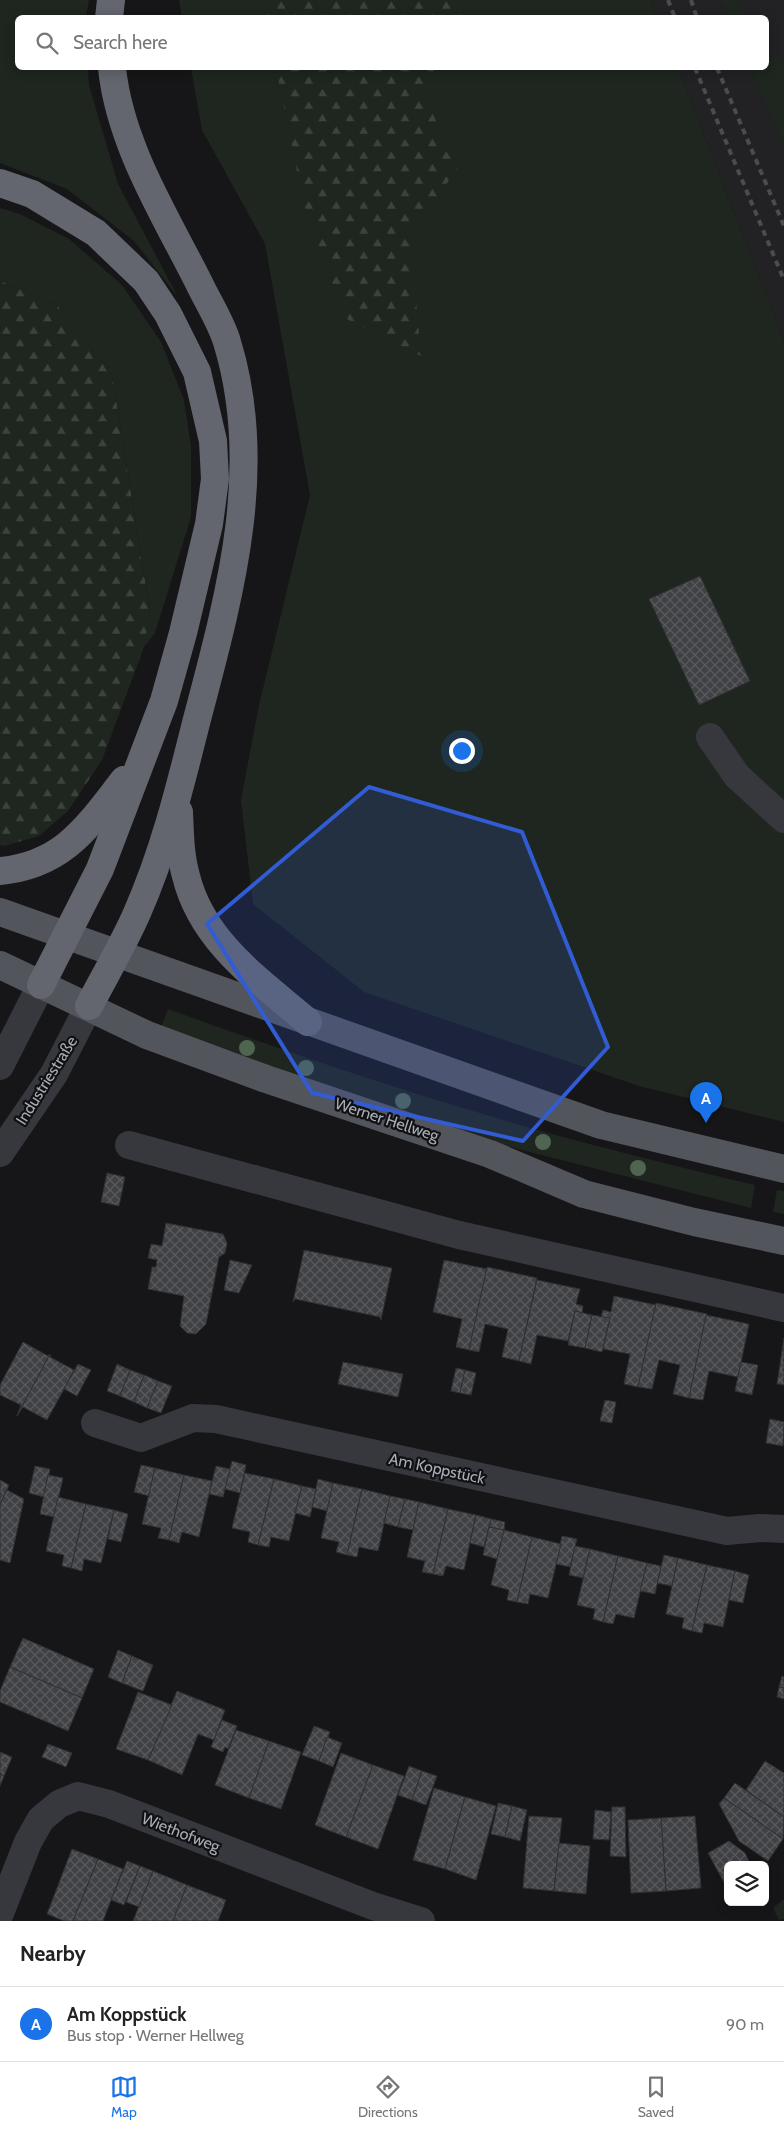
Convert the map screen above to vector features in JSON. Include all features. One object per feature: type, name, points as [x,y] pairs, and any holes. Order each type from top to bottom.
[{"type":"highway","points":[[109,15],[111,0]]},
{"type":"highway","points":[[90,1006],[137,914],[158,860],[179,791],[234,565],[242,515],[244,475],[244,422],[238,381],[226,338],[134,152],[119,110],[112,70]]},
{"type":"highway","points":[[0,183],[32,194],[96,233],[146,281],[184,344],[197,372],[213,441],[215,478],[209,524],[183,633],[164,701],[100,870],[42,985]]},
{"type":"highway","points":[[0,871],[39,862],[65,849],[95,818],[142,756]]},
{"type":"highway","points":[[179,791],[181,849],[186,878],[209,928],[240,965],[308,1022]]},
{"type":"main road","points":[[0,912],[601,1125],[784,1169]]},
{"type":"main road","name":"Werner Hellweg","points":[[0,965],[90,1006],[147,1035],[266,1079],[490,1154],[584,1194],[694,1222],[784,1241]]},
{"type":"street","points":[[710,737],[737,776],[784,819]]},
{"type":"street","points":[[0,1066],[42,985]]},
{"type":"street","name":"Industriestraße","points":[[0,1153],[54,1074],[90,1006]]},
{"type":"street","points":[[129,1145],[459,1235],[784,1308]]},
{"type":"street","name":"Am Koppstück","points":[[95,1423],[141,1438],[193,1418],[216,1419],[727,1531],[760,1528],[784,1529]]},
{"type":"street","name":"Wiethofweg","points":[[0,1913],[28,1842],[42,1819],[59,1804],[78,1796],[109,1804],[363,1903],[421,1921]]},
{"type":"highlighted area","points":[[369,787],[522,832],[608,1047],[523,1141],[312,1093],[207,924]]},
{"type":"shaded area","points":[[651,0],[784,0],[784,341],[679,70],[769,70],[769,15],[657,15]]},
{"type":"green space","points":[[0,0],[89,0],[86,15],[15,15],[15,70],[88,70],[89,85],[118,184],[178,297],[134,241],[67,189],[0,163]]},
{"type":"green space","points":[[179,0],[651,0],[657,15],[182,15]]},
{"type":"green space","points":[[263,0],[468,0],[460,15],[266,15]]},
{"type":"green space","points":[[722,0],[738,0],[744,15],[728,15]]},
{"type":"green space","points":[[769,52],[784,66],[784,146],[751,70],[769,70]]},
{"type":"green space","points":[[191,70],[679,70],[784,341],[784,1122],[639,1086],[364,992],[253,904],[241,800],[259,705],[310,495],[265,244],[202,130]]},
{"type":"green space","points":[[276,70],[434,70],[423,93],[458,168],[410,234],[421,356],[345,318],[304,206]]},
{"type":"green space","points":[[0,208],[20,214],[69,239],[122,285],[161,342],[184,400],[191,447],[191,517],[155,633],[144,647],[150,611],[112,375],[57,305],[0,281]]},
{"type":"green space","points":[[0,281],[57,305],[112,375],[150,612],[144,647],[102,760],[68,811],[39,836],[4,846],[0,845]]},
{"type":"green space","points":[[168,1009],[356,1074],[505,1121],[612,1150],[755,1185],[751,1208],[478,1139],[160,1030]]},
{"type":"green space","points":[[777,1190],[784,1191],[784,1214],[773,1212]]},
{"type":"green space","points":[[784,1899],[784,1919],[779,1920],[773,1908]]},
{"type":"building","points":[[700,576],[750,681],[699,705],[649,599]]},
{"type":"building","points":[[107,1173],[125,1177],[119,1206],[101,1202]]},
{"type":"building","points":[[166,1223],[223,1234],[227,1243],[225,1253],[219,1257],[206,1324],[196,1334],[187,1333],[180,1326],[184,1296],[148,1289],[152,1267],[156,1267],[157,1260],[148,1258],[151,1244],[162,1246]]},
{"type":"building","points":[[304,1250],[392,1268],[381,1320],[380,1317],[295,1299],[293,1302]]},
{"type":"building","points":[[230,1260],[252,1265],[239,1293],[224,1290]]},
{"type":"building","points":[[444,1260],[487,1269],[469,1350],[456,1347],[462,1319],[433,1312]]},
{"type":"building","points":[[487,1267],[537,1278],[519,1361],[502,1357],[508,1329],[485,1324],[479,1352],[469,1350]]},
{"type":"building","points":[[537,1280],[580,1289],[576,1304],[583,1306],[582,1313],[575,1311],[568,1341],[537,1335],[531,1364],[519,1361]]},
{"type":"building","points":[[614,1296],[656,1305],[638,1387],[624,1384],[630,1354],[603,1349],[610,1318],[601,1317],[603,1310],[611,1312]]},
{"type":"building","points":[[656,1303],[707,1314],[689,1398],[673,1394],[680,1365],[659,1360],[652,1389],[638,1387]]},
{"type":"building","points":[[575,1311],[592,1315],[585,1348],[568,1345]]},
{"type":"building","points":[[592,1315],[610,1318],[602,1352],[585,1348]]},
{"type":"building","points":[[706,1315],[749,1324],[738,1377],[709,1371],[703,1400],[689,1398]]},
{"type":"building","points":[[784,1338],[784,1385],[777,1384]]},
{"type":"building","points":[[23,1342],[48,1356],[50,1354],[17,1416],[21,1405],[0,1395],[0,1385]]},
{"type":"building","points":[[50,1354],[50,1357],[74,1370],[64,1389],[47,1420],[23,1407],[17,1416]]},
{"type":"building","points":[[343,1362],[403,1374],[398,1397],[338,1384]]},
{"type":"building","points":[[741,1362],[758,1365],[752,1395],[735,1391]]},
{"type":"building","points":[[78,1364],[91,1370],[77,1396],[64,1389]]},
{"type":"building","points":[[117,1364],[130,1370],[120,1396],[107,1391]]},
{"type":"building","points":[[456,1368],[465,1370],[460,1393],[451,1391]]},
{"type":"building","points":[[130,1370],[144,1375],[134,1402],[120,1396]]},
{"type":"building","points":[[465,1370],[476,1373],[471,1395],[460,1393]]},
{"type":"building","points":[[144,1375],[158,1381],[147,1408],[134,1402]]},
{"type":"building","points":[[158,1381],[172,1386],[161,1413],[147,1408]]},
{"type":"building","points":[[605,1400],[616,1402],[612,1423],[600,1421]]},
{"type":"building","points":[[770,1419],[784,1422],[783,1446],[766,1443]]},
{"type":"building","points":[[232,1461],[246,1465],[240,1493],[225,1489]]},
{"type":"building","points":[[141,1465],[155,1468],[149,1496],[134,1492]]},
{"type":"building","points":[[35,1466],[50,1469],[44,1497],[29,1493]]},
{"type":"building","points":[[216,1466],[230,1469],[223,1497],[209,1494]]},
{"type":"building","points":[[155,1468],[184,1475],[169,1540],[158,1538],[161,1528],[142,1524]]},
{"type":"building","points":[[245,1473],[274,1479],[258,1545],[248,1542],[250,1532],[232,1528]]},
{"type":"building","points":[[48,1475],[63,1478],[54,1517],[40,1514]]},
{"type":"building","points":[[184,1475],[212,1481],[199,1537],[182,1532],[179,1543],[169,1540]]},
{"type":"building","points":[[274,1479],[302,1486],[289,1541],[271,1537],[269,1547],[258,1545]]},
{"type":"building","points":[[318,1479],[333,1483],[327,1511],[312,1507]]},
{"type":"building","points":[[0,1480],[9,1485],[0,1504]]},
{"type":"building","points":[[333,1483],[362,1489],[347,1555],[336,1552],[339,1542],[321,1538]]},
{"type":"building","points":[[302,1486],[316,1489],[310,1517],[295,1513]]},
{"type":"building","points":[[362,1489],[390,1496],[378,1551],[359,1547],[357,1557],[347,1555]]},
{"type":"building","points":[[7,1490],[24,1499],[10,1563],[0,1560],[0,1504]]},
{"type":"building","points":[[390,1496],[405,1499],[398,1527],[384,1523]]},
{"type":"building","points":[[58,1497],[86,1504],[71,1568],[62,1566],[64,1555],[46,1551]]},
{"type":"building","points":[[405,1499],[419,1502],[413,1530],[398,1527]]},
{"type":"building","points":[[419,1502],[448,1509],[433,1574],[422,1572],[425,1561],[407,1557]]},
{"type":"building","points":[[86,1504],[114,1510],[101,1563],[84,1559],[82,1571],[71,1568]]},
{"type":"building","points":[[448,1509],[476,1515],[464,1570],[446,1566],[443,1576],[433,1574]]},
{"type":"building","points":[[114,1510],[128,1514],[121,1542],[108,1539]]},
{"type":"building","points":[[476,1515],[491,1519],[484,1547],[470,1543]]},
{"type":"building","points":[[491,1519],[505,1522],[504,1530],[489,1527]]},
{"type":"building","points":[[489,1527],[504,1530],[497,1559],[483,1555]]},
{"type":"building","points":[[504,1530],[532,1537],[517,1602],[507,1600],[509,1590],[491,1585]]},
{"type":"building","points":[[562,1536],[577,1539],[570,1567],[556,1564]]},
{"type":"building","points":[[532,1537],[561,1544],[548,1598],[530,1594],[528,1604],[517,1602]]},
{"type":"building","points":[[575,1546],[590,1549],[583,1578],[569,1575]]},
{"type":"building","points":[[590,1549],[618,1556],[603,1622],[593,1619],[595,1609],[577,1605]]},
{"type":"building","points":[[664,1555],[678,1558],[672,1586],[657,1583]]},
{"type":"building","points":[[618,1556],[647,1563],[634,1618],[616,1614],[613,1624],[603,1622]]},
{"type":"building","points":[[678,1558],[707,1565],[692,1631],[682,1628],[684,1618],[666,1614]]},
{"type":"building","points":[[647,1563],[661,1566],[655,1594],[640,1591]]},
{"type":"building","points":[[707,1565],[735,1571],[723,1627],[704,1623],[702,1633],[692,1631]]},
{"type":"building","points":[[735,1571],[749,1575],[743,1603],[729,1600]]},
{"type":"building","points":[[23,1638],[94,1669],[82,1698],[10,1667]]},
{"type":"building","points":[[118,1650],[132,1656],[122,1683],[108,1677]]},
{"type":"building","points":[[132,1656],[153,1665],[143,1691],[122,1683]]},
{"type":"building","points":[[10,1667],[82,1698],[68,1731],[0,1702],[0,1691]]},
{"type":"building","points":[[782,1676],[784,1677],[784,1688],[779,1687]]},
{"type":"building","points":[[779,1687],[784,1688],[784,1699],[777,1697]]},
{"type":"building","points":[[177,1691],[225,1710],[214,1740],[198,1734],[182,1775],[148,1760]]},
{"type":"building","points":[[138,1692],[172,1705],[148,1760],[116,1749]]},
{"type":"building","points":[[222,1720],[237,1726],[228,1749],[225,1747],[223,1752],[211,1747]]},
{"type":"building","points":[[314,1726],[330,1732],[319,1761],[302,1755]]},
{"type":"building","points":[[236,1730],[269,1741],[249,1798],[215,1785]]},
{"type":"building","points":[[327,1737],[342,1743],[333,1767],[319,1761]]},
{"type":"building","points":[[269,1741],[301,1752],[281,1809],[249,1798]]},
{"type":"building","points":[[48,1744],[72,1753],[66,1767],[42,1757]]},
{"type":"building","points":[[0,1752],[12,1757],[4,1776],[0,1774]]},
{"type":"building","points":[[341,1753],[373,1765],[346,1837],[315,1825]]},
{"type":"building","points":[[765,1761],[784,1773],[784,1817],[746,1790]]},
{"type":"building","points":[[373,1765],[404,1776],[378,1849],[346,1837]]},
{"type":"building","points":[[409,1766],[422,1771],[412,1800],[398,1795]]},
{"type":"building","points":[[422,1771],[437,1776],[426,1805],[412,1800]]},
{"type":"building","points":[[0,1774],[4,1776],[0,1786]]},
{"type":"building","points":[[735,1783],[784,1817],[783,1839],[724,1798]]},
{"type":"building","points":[[434,1788],[465,1797],[445,1869],[413,1860]]},
{"type":"building","points":[[465,1797],[496,1806],[476,1880],[445,1869]]},
{"type":"building","points":[[724,1798],[783,1839],[768,1861],[739,1841],[719,1804]]},
{"type":"building","points":[[498,1803],[512,1806],[505,1837],[491,1834]]},
{"type":"building","points":[[512,1806],[527,1810],[520,1841],[505,1837]]},
{"type":"building","points":[[612,1807],[625,1807],[626,1857],[610,1856]]},
{"type":"building","points":[[595,1810],[611,1812],[609,1840],[593,1839]]},
{"type":"building","points":[[529,1816],[562,1818],[554,1891],[523,1888]]},
{"type":"building","points":[[695,1816],[701,1888],[666,1891],[661,1818]]},
{"type":"building","points":[[661,1818],[666,1891],[631,1893],[628,1820]]},
{"type":"building","points":[[729,1841],[745,1853],[749,1861],[724,1861],[724,1883],[708,1853]]},
{"type":"building","points":[[559,1843],[590,1846],[586,1894],[554,1891]]},
{"type":"building","points":[[72,1849],[98,1859],[73,1921],[64,1921],[47,1914]]},
{"type":"building","points":[[98,1859],[123,1869],[103,1921],[73,1921]]},
{"type":"building","points":[[127,1861],[140,1866],[124,1905],[111,1900]]},
{"type":"building","points":[[140,1866],[153,1871],[139,1907],[126,1902]]},
{"type":"building","points":[[153,1871],[187,1885],[173,1921],[133,1921]]},
{"type":"building","points":[[187,1885],[226,1900],[218,1921],[173,1921]]},
{"type":"railway","points":[[668,0],[674,15]]},
{"type":"railway","points":[[691,0],[696,15]]},
{"type":"railway","points":[[696,70],[784,280]]},
{"type":"railway","points":[[718,70],[784,226]]},
{"type":"place","name":"Am Koppstück","points":[[706,1123]]}]
